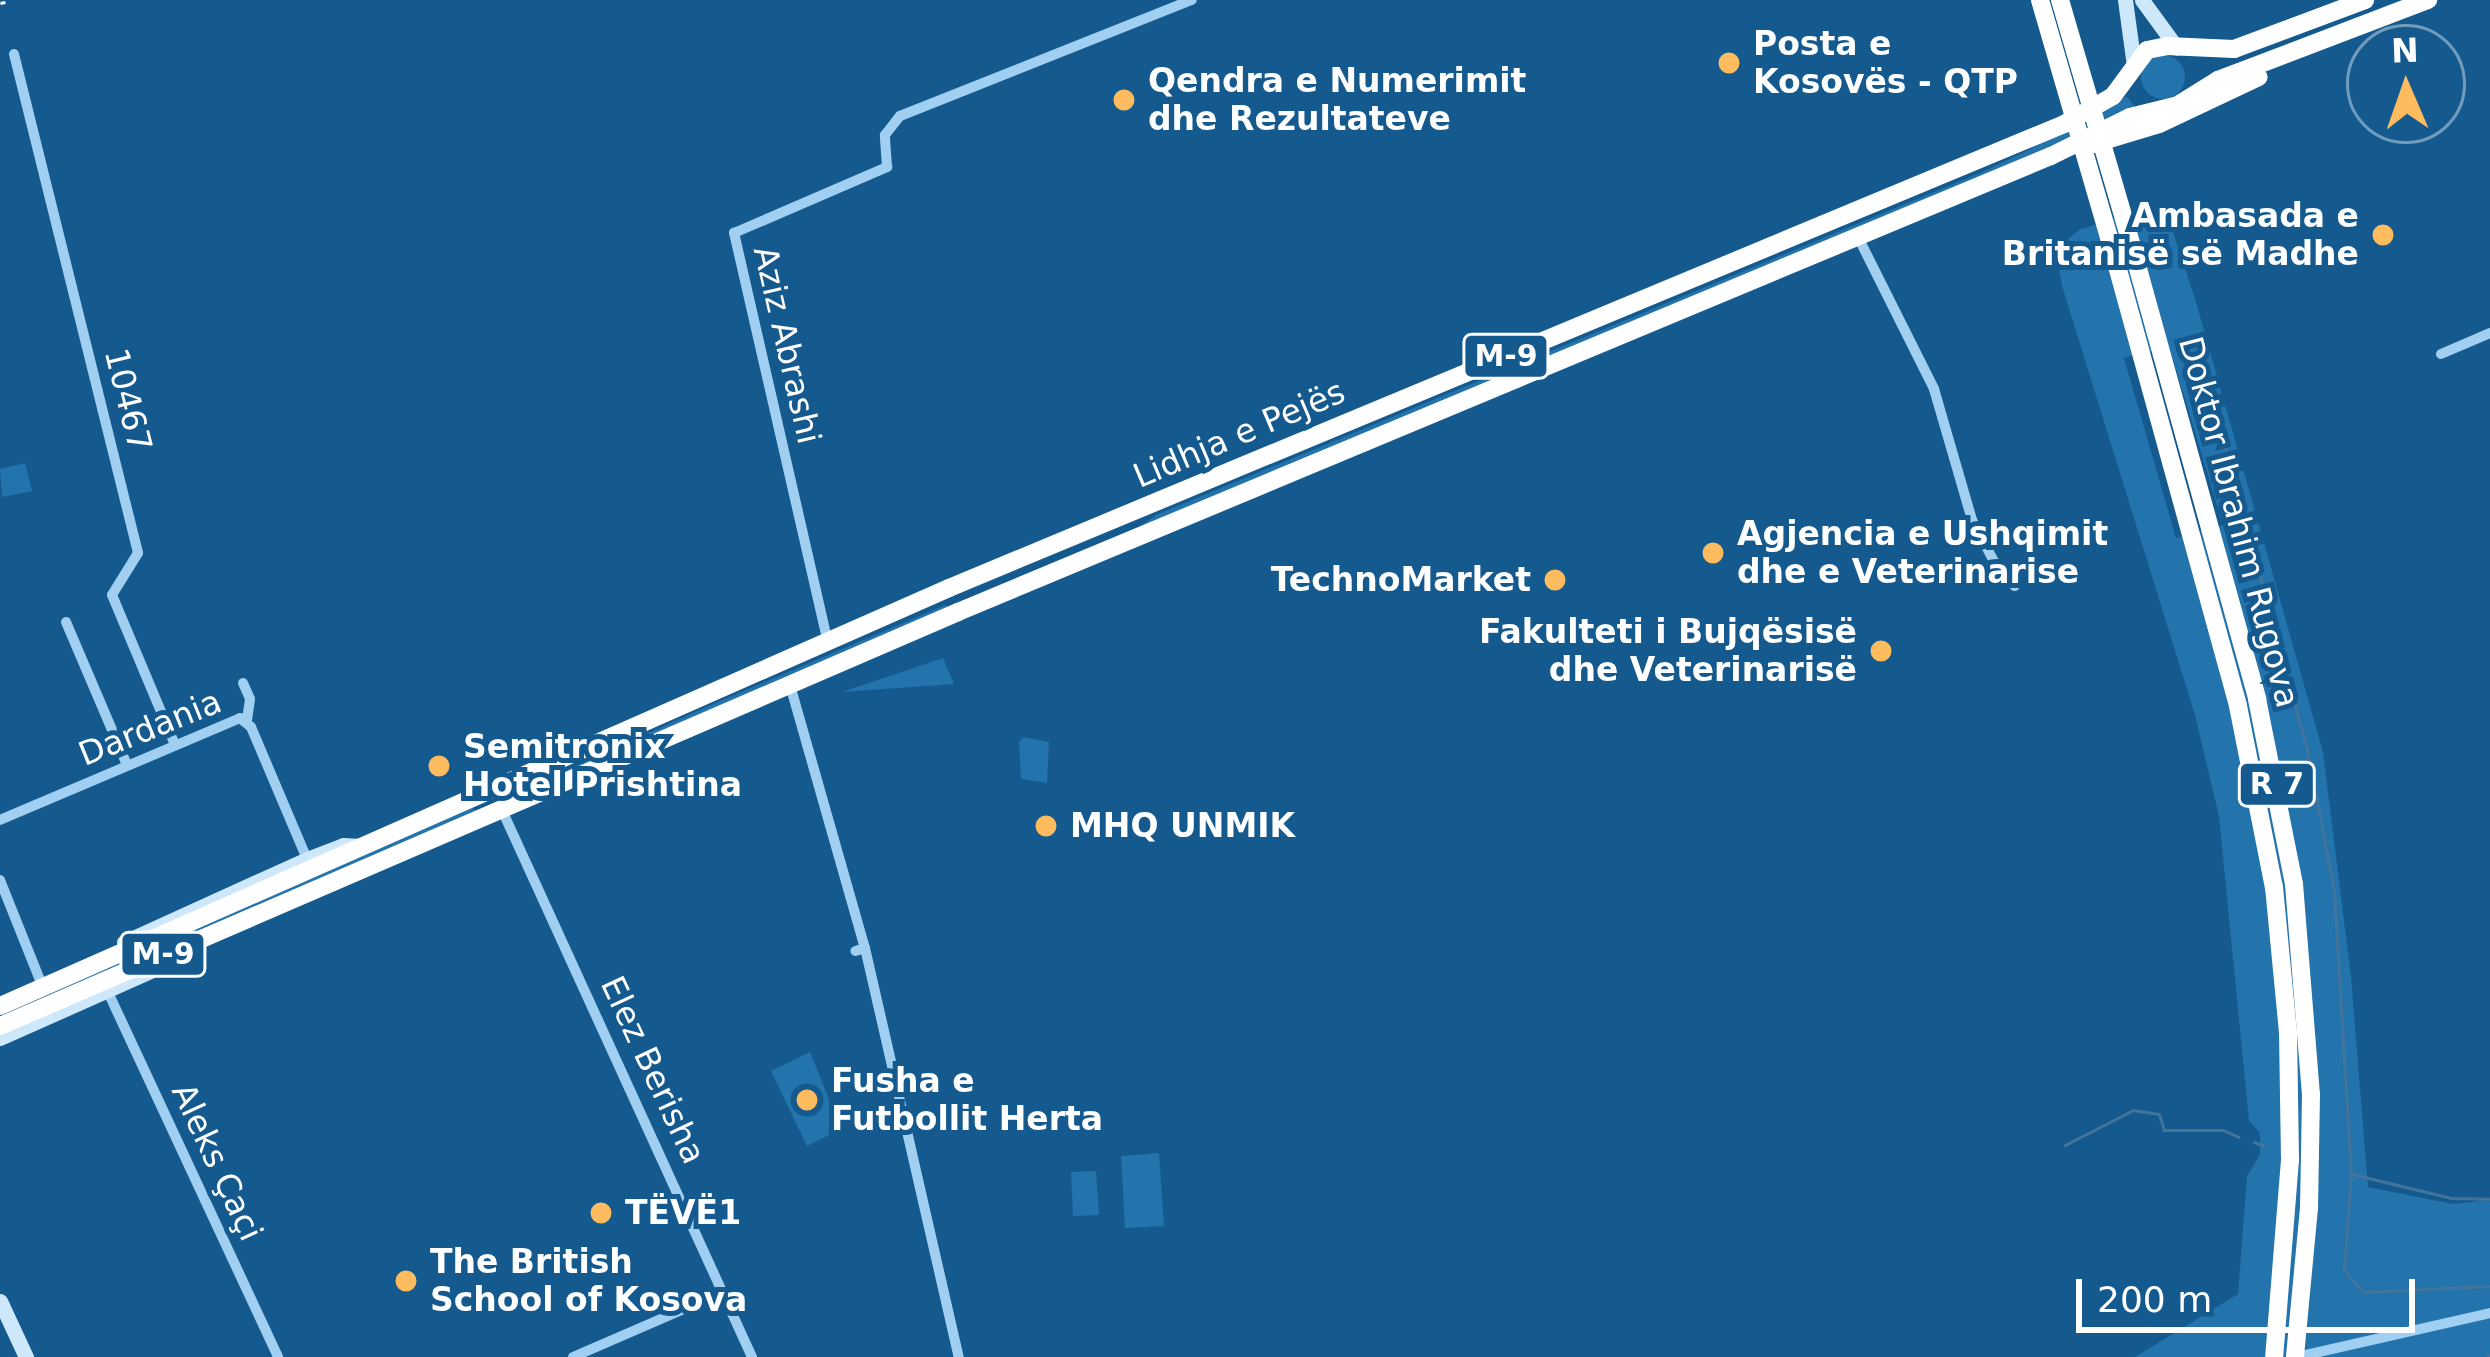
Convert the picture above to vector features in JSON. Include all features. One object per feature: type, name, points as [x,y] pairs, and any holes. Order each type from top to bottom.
[{"type":"highway","name":"Doktor Ibrahim Rugova","points":[[2039,0],[2118,233],[2257,699],[2291,862],[2311,1094],[2309,1208],[2296,1357]]},
{"type":"highway","name":"Doktor Ibrahim Rugova","points":[[2060,0],[2233,687],[2274,886],[2288,1032],[2290,1137],[2274,1357]]},
{"type":"highway","name":"Lidhja e Pejës","points":[[316,866],[828,643],[2064,124],[2101,105],[2147,50],[2234,49],[2365,0]]},
{"type":"highway","name":"Lidhja e Pejës","points":[[316,866],[497,809],[2051,157],[2110,125],[2178,105],[2192,92],[2428,0]]},
{"type":"highway","points":[[2051,157],[2171,119],[2323,44]]},
{"type":"highway","points":[[2179,49],[2194,68],[2192,92]]},
{"type":"highway","points":[[2133,69],[2139,96],[2159,108]]},
{"type":"highway","name":"M-9","points":[[0,1006],[169,927],[316,866]]},
{"type":"highway","name":"M-9","points":[[0,1026],[316,866]]},
{"type":"street","name":"Aziz Abrashi","points":[[828,643],[734,233],[887,167],[885,135],[900,116],[1192,0]]},
{"type":"street","points":[[2125,0],[2133,69]]},
{"type":"street","points":[[2142,0],[2179,49]]},
{"type":"street","name":"10467","points":[[14,54],[138,554],[112,595],[175,745]]},
{"type":"street","points":[[1858,237],[1934,389],[1972,520],[1997,567],[2015,586]]},
{"type":"street","points":[[2441,354],[2490,333]]},
{"type":"street","points":[[66,622],[127,765]]},
{"type":"street","points":[[243,683],[250,699],[248,721]]},
{"type":"street","points":[[790,685],[824,789],[959,1357]]},
{"type":"street","name":"Dardania","points":[[0,820],[236,719],[248,721],[316,866]]},
{"type":"street","name":"Lidhja e Pejës","points":[[0,1038],[485,826],[497,809]]},
{"type":"street","name":"Elez Berisha","points":[[497,809],[752,1357]]},
{"type":"street","points":[[0,880],[40,980]]},
{"type":"street","points":[[0,996],[169,927]]},
{"type":"street","name":"Aleks Çaçi","points":[[107,990],[278,1357]]},
{"type":"street","points":[[573,1357],[723,1292]]},
{"type":"street","points":[[0,1301],[26,1357]]},
{"type":"street","points":[[2296,1357],[2490,1313]]},
{"type":"shaded area","points":[[2163,55],[2179,61],[2185,77],[2179,93],[2163,99],[2147,93],[2141,77],[2147,61]]},
{"type":"shaded area","points":[[2126,96],[2137,109],[2003,169],[1139,527],[1156,515],[1982,172],[2094,119]]},
{"type":"shaded area","points":[[2150,207],[2167,214],[2323,752],[2351,977],[2368,1187],[2453,1204],[2490,1200],[2490,1357],[2135,1357],[2238,1294],[2247,1176],[2260,1155],[2260,1133],[2249,1121],[2219,816],[2195,715],[2062,286],[2056,249],[2079,230]],"holes":[[[2169,346],[2223,525],[2176,538],[2124,358]]]},
{"type":"shaded area","points":[[25,463],[32,491],[2,497],[0,469]]},
{"type":"shaded area","points":[[945,605],[952,609],[531,786],[697,711]]},
{"type":"shaded area","points":[[943,658],[954,684],[842,692]]},
{"type":"shaded area","points":[[1024,737],[1049,742],[1047,783],[1021,779],[1019,742]]},
{"type":"shaded area","points":[[472,808],[478,812],[28,1006],[67,986]]},
{"type":"shaded area","name":"Fusha e Futbollit Herta","points":[[810,1052],[841,1129],[807,1146],[771,1071]]},
{"type":"shaded area","points":[[1159,1153],[1164,1226],[1125,1228],[1121,1156]]},
{"type":"shaded area","points":[[1096,1171],[1099,1215],[1073,1216],[1071,1172]]},
{"type":"waterway","points":[[2218,422],[2307,750],[2334,890],[2351,1173],[2344,1270],[2363,1292],[2490,1286]]},
{"type":"waterway","points":[[2065,1145],[2133,1110],[2159,1114],[2164,1130],[2223,1130],[2239,1137]]},
{"type":"waterway","points":[[2254,1142],[2264,1146]]},
{"type":"waterway","points":[[2352,1174],[2451,1198],[2490,1199]]},
{"type":"waterway","points":[[2486,1357],[2490,1355]]},
{"type":"railway","points":[[0,1],[5,0]]},
{"type":"place","name":"Posta e Kosovës - QTP","points":[[1729,63]]},
{"type":"place","name":"Qendra e Numerimit dhe Rezultateve","points":[[1124,100]]},
{"type":"place","name":"Ambasada e Britanisë së Madhe","points":[[2383,235]]},
{"type":"place","name":"Agjencia e Ushqimit dhe e Veterinarise","points":[[1713,553]]},
{"type":"place","name":"TechnoMarket","points":[[1555,580]]},
{"type":"place","name":"Fakulteti i Bujqësisë dhe Veterinarisë","points":[[1881,651]]},
{"type":"place","name":"Semitronix Hotel Prishtina","points":[[439,766]]},
{"type":"place","name":"MHQ UNMIK","points":[[1046,826]]},
{"type":"place","name":"Fusha e Futbollit Herta","points":[[807,1100]]},
{"type":"place","name":"TËVË1","points":[[601,1213]]},
{"type":"place","name":"The British School of Kosova","points":[[406,1281]]}]
